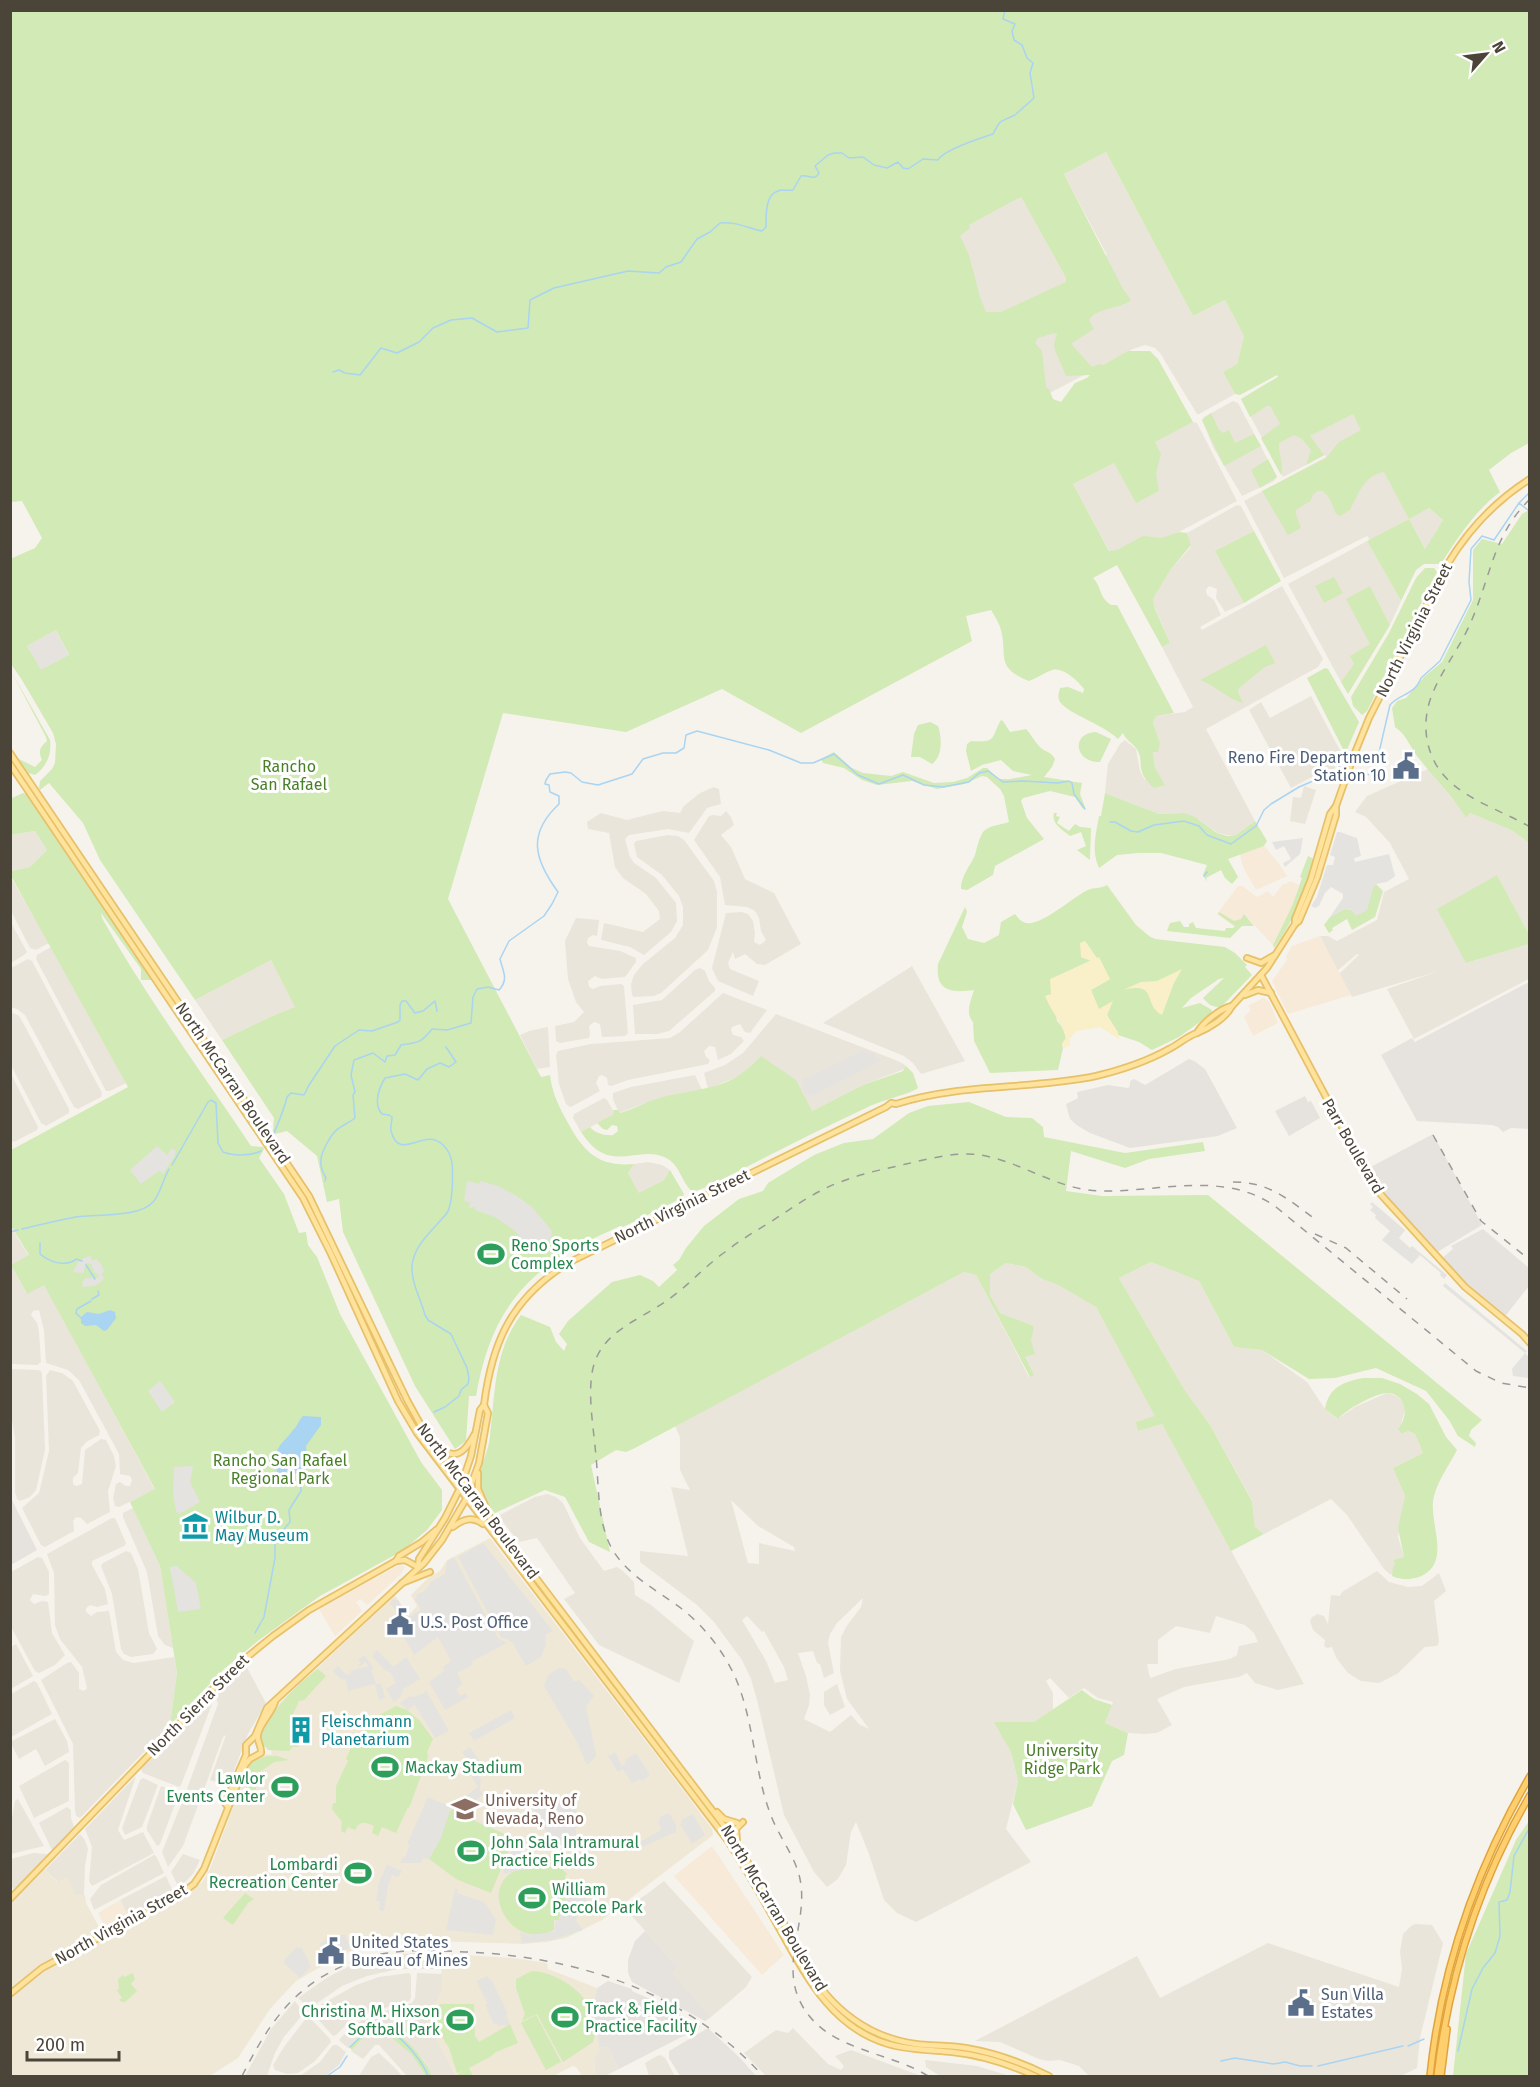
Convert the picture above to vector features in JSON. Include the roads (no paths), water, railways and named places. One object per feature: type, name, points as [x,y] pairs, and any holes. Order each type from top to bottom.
[{"type":"highway","points":[[1430,2076],[1443,1995],[1462,1922],[1486,1859],[1530,1776]]},
{"type":"highway","points":[[1439,2076],[1455,1990],[1455,1974],[1475,1911],[1492,1867],[1530,1795]]},
{"type":"main road","name":"North Virginia Street","points":[[417,1567],[419,1559],[441,1525],[463,1483],[480,1410],[484,1404],[491,1359],[502,1332],[529,1295],[556,1271],[581,1256],[886,1107],[894,1107],[896,1104],[945,1092],[1071,1080],[1105,1074],[1151,1058],[1197,1033],[1226,1007],[1232,1006],[1261,975],[1295,924],[1330,814],[1336,806],[1369,718],[1447,565],[1483,516],[1514,489],[1530,479]]},
{"type":"main road","name":"North McCarran Boulevard","points":[[10,753],[130,936]]},
{"type":"main road","name":"North McCarran Boulevard","points":[[10,764],[314,1203],[406,1417],[466,1499],[477,1518],[489,1530],[725,1837],[744,1866],[806,1976],[828,2006],[855,2028],[885,2043],[909,2049],[952,2052],[982,2058],[1035,2076]]},
{"type":"main road","points":[[1246,958],[1261,963],[1277,954]]},
{"type":"main road","name":"Parr Boulevard","points":[[1261,975],[1320,1088],[1381,1196],[1465,1287],[1530,1343]]},
{"type":"main road","points":[[1240,998],[1258,990],[1271,993]]},
{"type":"main road","name":"North McCarran Boulevard","points":[[334,1253],[407,1401],[428,1436],[737,1843],[819,1984],[832,2001],[855,2021],[896,2040],[981,2051],[1049,2076]]},
{"type":"main road","name":"North Virginia Street","points":[[250,1741],[255,1736],[264,1713],[270,1705],[426,1561],[447,1532],[466,1499],[479,1463],[488,1413],[484,1404]]},
{"type":"main road","points":[[428,1436],[445,1452],[457,1454],[467,1447],[477,1430]]},
{"type":"main road","points":[[479,1463],[478,1489],[487,1513]]},
{"type":"main road","points":[[447,1532],[461,1521],[477,1518]]},
{"type":"main road","name":"North Sierra Street","points":[[10,1899],[230,1671],[309,1610],[396,1561],[399,1556],[422,1542],[441,1525]]},
{"type":"main road","points":[[396,1561],[405,1560],[417,1567]]},
{"type":"main road","points":[[399,1584],[430,1572]]},
{"type":"main road","name":"North Virginia Street","points":[[259,1743],[259,1732],[275,1702]]},
{"type":"main road","points":[[250,1741],[259,1743],[262,1747],[261,1753],[254,1757],[248,1755],[246,1745],[250,1741]]},
{"type":"main road","name":"North Virginia Street","points":[[228,1807],[225,1803],[246,1752]]},
{"type":"main road","name":"North Virginia Street","points":[[10,1994],[48,1965],[181,1894],[190,1887],[204,1869],[245,1765],[254,1757]]},
{"type":"main road","points":[[708,1804],[724,1819],[740,1823],[735,1831],[737,1843]]},
{"type":"water","points":[[110,1310],[115,1312],[116,1318],[107,1330],[104,1331],[96,1325],[85,1326],[81,1323],[81,1317],[87,1312],[99,1314]]},
{"type":"water","points":[[303,1416],[321,1417],[321,1425],[306,1446],[308,1466],[302,1473],[278,1475],[275,1459],[278,1449]]},
{"type":"waterway","points":[[1005,10],[1003,19],[1015,24],[1012,31],[1014,40],[1022,45],[1027,58],[1033,63],[1030,73],[1034,98],[1016,114]]},
{"type":"waterway","points":[[333,372],[339,370],[360,375],[381,348],[397,353],[419,342],[433,328],[451,320],[472,318],[497,332],[528,328],[530,300],[554,288],[628,271],[659,273],[666,267],[681,262],[697,239],[720,223],[736,224],[762,231],[766,227],[767,206],[771,196],[780,190],[793,190],[801,176],[817,176],[819,173],[815,166],[828,155],[842,153],[849,158],[863,157],[874,165],[887,168],[898,162],[903,168],[908,169],[923,159],[938,160],[954,148],[993,134],[1001,121],[1015,115]]},
{"type":"waterway","points":[[1519,503],[1530,492]]},
{"type":"waterway","points":[[1356,772],[1363,775],[1374,774],[1390,705],[1415,688],[1421,678],[1440,661],[1471,600],[1469,582],[1471,549],[1482,536],[1494,540],[1519,503],[1528,510],[1530,509]]},
{"type":"waterway","points":[[325,1181],[321,1162],[325,1147],[336,1130],[355,1118],[353,1095],[355,1092],[351,1075],[354,1060],[373,1053],[385,1062],[387,1056],[395,1055],[401,1045],[418,1042],[432,1029],[447,1030],[471,1023],[473,997],[477,989],[488,987],[499,990],[504,982],[500,959],[509,941],[544,916],[552,904],[558,892],[539,858],[538,847],[538,836],[542,826],[559,804],[559,796],[550,792],[549,785],[545,784],[550,774],[571,773],[582,782],[598,785],[632,774],[643,759],[663,753],[676,753],[684,748],[686,735],[697,731],[769,750],[801,763],[813,763],[834,754],[858,775],[879,784],[903,775],[924,785],[943,787],[969,782],[979,773],[988,771],[1003,782],[1058,783],[1069,781],[1072,783],[1074,794],[1085,809]]},
{"type":"waterway","points":[[1110,822],[1138,832],[1154,825],[1184,821],[1199,826],[1207,835],[1231,844],[1256,826],[1264,810],[1271,804],[1313,781],[1328,782],[1340,766]]},
{"type":"waterway","points":[[1204,876],[1207,872]]},
{"type":"waterway","points":[[274,1133],[287,1097],[291,1093],[304,1095],[335,1046],[359,1030],[372,1031],[398,1022],[402,1001],[406,1001],[415,1013],[423,1011],[435,1001],[437,1011]]},
{"type":"waterway","points":[[434,1412],[459,1396],[461,1390],[468,1384],[469,1378],[467,1368],[451,1334],[428,1320],[425,1315],[415,1285],[412,1266],[416,1251],[449,1209],[452,1163],[443,1145],[434,1140],[429,1139],[404,1145],[397,1142],[391,1131],[392,1117],[382,1114],[377,1101],[385,1078],[405,1074],[418,1080],[427,1069],[440,1063],[449,1067],[456,1062],[446,1047]]},
{"type":"waterway","points":[[172,1165],[211,1100],[216,1103],[218,1143],[223,1152],[242,1155],[261,1151]]},
{"type":"waterway","points":[[22,1229],[76,1217],[138,1211],[153,1202],[169,1169]]},
{"type":"waterway","points":[[10,1232],[18,1230]]},
{"type":"waterway","points":[[40,1243],[40,1254],[48,1259],[57,1263],[75,1260]]},
{"type":"waterway","points":[[76,1259],[82,1261]]},
{"type":"waterway","points":[[86,1265],[95,1279]]},
{"type":"waterway","points":[[92,1299],[99,1295],[98,1291]]},
{"type":"waterway","points":[[81,1318],[76,1313],[77,1309],[91,1301]]},
{"type":"waterway","points":[[255,1633],[264,1617],[275,1558],[275,1540],[290,1522],[289,1510],[301,1491],[301,1473]]},
{"type":"waterway","points":[[1458,2051],[1472,1989],[1483,1968],[1495,1953],[1500,1936],[1499,1902],[1507,1900],[1514,1856],[1530,1827]]},
{"type":"waterway","points":[[350,2047],[370,2030],[389,2031],[413,2052],[428,2076]]},
{"type":"waterway","points":[[1408,2046],[1424,2039]]},
{"type":"waterway","points":[[1318,2066],[1403,2046]]},
{"type":"waterway","points":[[327,2076],[340,2067],[347,2056]]},
{"type":"waterway","points":[[1221,2061],[1235,2058],[1274,2064],[1285,2062],[1312,2066]]},
{"type":"railway","points":[[1530,499],[1508,526],[1501,540],[1469,627],[1438,681],[1428,708],[1426,727],[1432,757],[1441,772],[1453,784],[1482,803],[1530,827]]},
{"type":"railway","points":[[1433,1135],[1481,1221],[1530,1260]]},
{"type":"railway","points":[[928,2076],[843,2042],[814,2022],[803,2007],[796,1991],[793,1975],[793,1960],[801,1912],[800,1879],[798,1870],[773,1821],[765,1797],[747,1712],[736,1679],[720,1650],[706,1632],[682,1609],[642,1581],[624,1565],[616,1556],[606,1535],[599,1501],[591,1389],[593,1368],[605,1344],[624,1327],[676,1294],[736,1244],[815,1194],[866,1173],[962,1154],[998,1159],[1066,1185],[1084,1189],[1102,1191],[1214,1186],[1235,1189],[1256,1196],[1276,1207],[1476,1371],[1501,1383],[1530,1388]]},
{"type":"railway","points":[[1233,1182],[1258,1185],[1269,1189],[1288,1199],[1318,1221]]},
{"type":"railway","points":[[1315,1234],[1346,1248],[1407,1299]]},
{"type":"railway","points":[[242,2076],[274,2021],[295,1998],[320,1978],[356,1961],[408,1951],[465,1952],[548,1961],[627,1984],[665,2001],[700,2022],[733,2047],[763,2076]]},
{"type":"place","name":"Reno Fire Department Station 10","points":[[1406,766]]},
{"type":"place","name":"Reno Sports Complex","points":[[491,1254]]},
{"type":"place","name":"Wilbur D. May Museum","points":[[195,1526]]},
{"type":"place","name":"U.S. Post Office","points":[[400,1622]]},
{"type":"place","name":"Fleischmann Planetarium","points":[[301,1730]]},
{"type":"place","name":"Mackay Stadium","points":[[385,1767]]},
{"type":"place","name":"Lawlor Events Center","points":[[285,1787]]},
{"type":"place","name":"University of Nevada, Reno","points":[[465,1809]]},
{"type":"place","name":"John Sala Intramural Practice Fields","points":[[471,1851]]},
{"type":"place","name":"Lombardi Recreation Center","points":[[358,1873]]},
{"type":"place","name":"William Peccole Park","points":[[532,1898]]},
{"type":"place","name":"United States Bureau of Mines","points":[[331,1951]]},
{"type":"place","name":"Sun Villa Estates","points":[[1301,2003]]},
{"type":"place","name":"Track & Field Practice Facility","points":[[565,2017]]},
{"type":"place","name":"Christina M. Hixson Softball Park","points":[[460,2020]]},
{"type":"park label","name":"Rancho San Rafael","points":[[289,775]]},
{"type":"park label","name":"Rancho San Rafael Regional Park","points":[[280,1469]]},
{"type":"park label","name":"University Ridge Park","points":[[1062,1759]]}]
